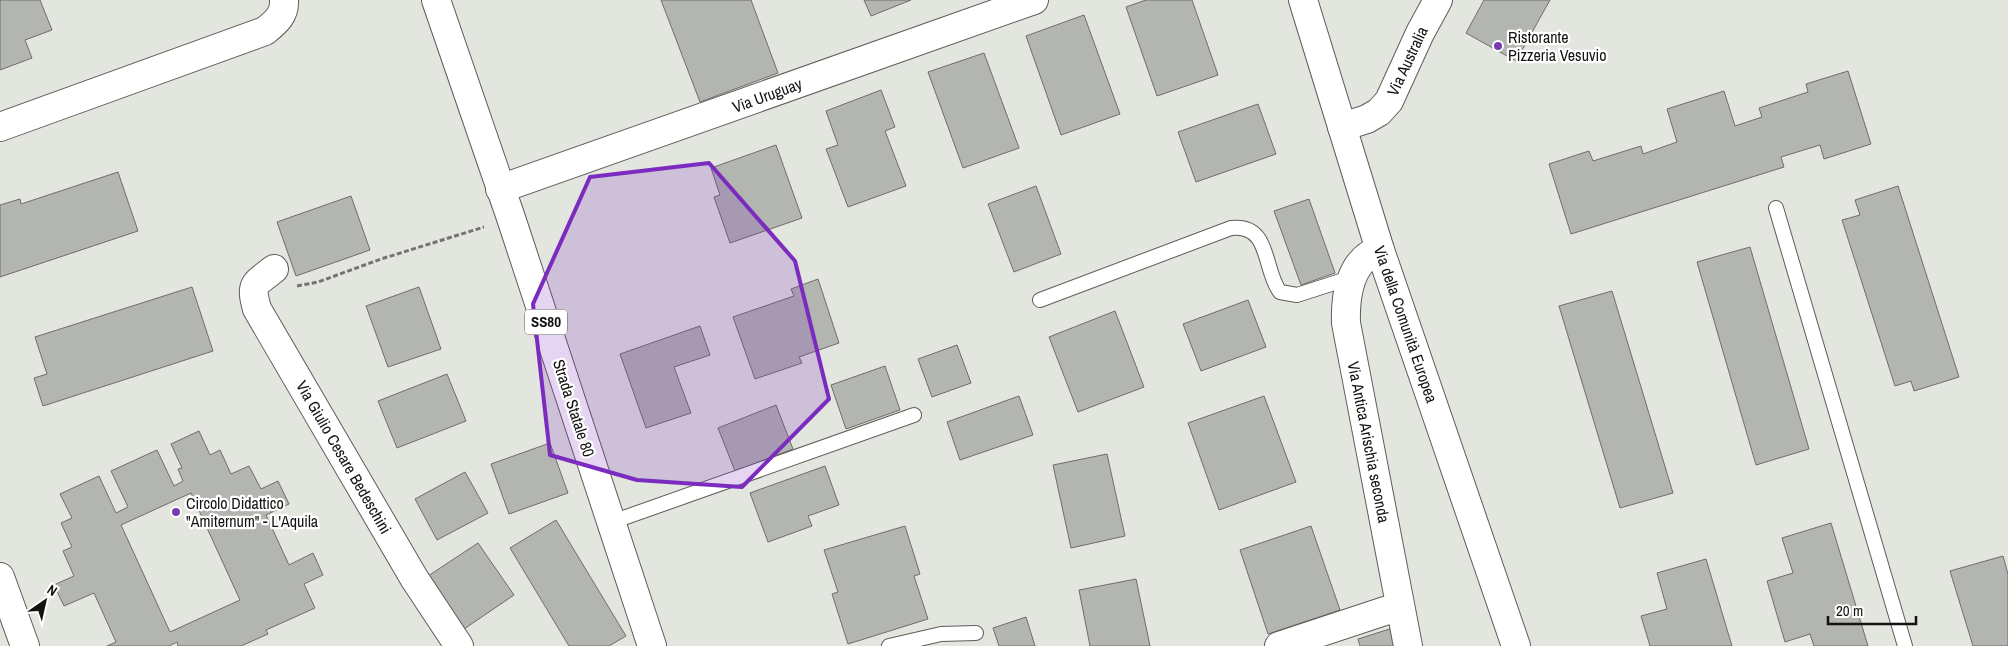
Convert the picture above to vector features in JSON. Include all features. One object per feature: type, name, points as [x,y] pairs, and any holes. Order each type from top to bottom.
[{"type":"street","points":[[0,127],[265,31],[277,22],[283,13],[284,0]]},
{"type":"street","name":"Strada Statale 80","points":[[436,0],[511,218],[652,646]]},
{"type":"street","name":"Via Uruguay","points":[[500,189],[1034,0]]},
{"type":"street","name":"Via della Comunità Europea","points":[[1303,0],[1380,250],[1516,646]]},
{"type":"street","name":"Via Australia","points":[[1342,127],[1367,119],[1380,112],[1389,101],[1420,33],[1438,0]]},
{"type":"street","name":"Via Antica Arischia seconda","points":[[1380,250],[1367,256],[1357,268],[1346,308],[1346,323],[1408,646]]},
{"type":"street","name":"Via Giulio Cesare Bedeschini","points":[[269,273],[255,285],[252,292],[257,309],[414,578],[459,646]]},
{"type":"street","points":[[0,577],[25,646]]},
{"type":"street","points":[[1279,646],[1400,606]]},
{"type":"lane","points":[[1776,208],[1905,646]]},
{"type":"lane","points":[[1040,300],[1231,228],[1239,227],[1249,229],[1262,243],[1276,286],[1280,292],[1297,295],[1353,278]]},
{"type":"lane","points":[[612,522],[914,415]]},
{"type":"lane","points":[[889,646],[941,634],[976,632]]},
{"type":"path","points":[[269,273],[280,288],[318,282],[381,259],[511,218]]},
{"type":"highlighted area","points":[[709,163],[795,261],[829,399],[742,487],[637,480],[550,455],[533,304],[590,177]]},
{"type":"building","points":[[0,0],[40,0],[52,30],[25,40],[32,58],[0,70]]},
{"type":"building","points":[[661,0],[751,0],[778,73],[700,102]]},
{"type":"building","points":[[864,0],[911,0],[871,16]]},
{"type":"building","points":[[1146,0],[1192,0],[1218,75],[1157,96],[1126,7]]},
{"type":"building","points":[[1484,0],[1550,0],[1516,61],[1466,33]]},
{"type":"building","points":[[1084,15],[1120,114],[1061,135],[1026,36]]},
{"type":"building","points":[[984,53],[1019,148],[963,168],[928,72]]},
{"type":"building","points":[[1848,71],[1871,144],[1824,159],[1820,145],[1781,157],[1784,167],[1571,234],[1549,164],[1589,151],[1593,161],[1641,146],[1643,154],[1677,142],[1667,109],[1724,91],[1735,126],[1762,117],[1759,108],[1808,92],[1806,84]]},
{"type":"building","points":[[881,90],[895,127],[885,131],[906,186],[848,207],[826,149],[838,145],[826,111]]},
{"type":"building","points":[[1258,104],[1276,154],[1196,182],[1178,132]]},
{"type":"building","points":[[776,145],[802,218],[730,243],[714,197],[720,195],[711,168]]},
{"type":"building","points":[[118,172],[138,231],[0,277],[0,205],[20,199],[21,204]]},
{"type":"building","points":[[1036,186],[1061,254],[1014,272],[988,204]]},
{"type":"building","points":[[1898,186],[1959,377],[1914,391],[1911,381],[1895,386],[1842,220],[1860,215],[1855,200]]},
{"type":"building","points":[[351,196],[370,250],[296,276],[277,222]]},
{"type":"building","points":[[1309,199],[1335,273],[1301,285],[1274,211]]},
{"type":"building","points":[[1750,247],[1809,449],[1756,465],[1697,262]]},
{"type":"building","points":[[818,279],[839,343],[799,357],[802,363],[755,379],[733,317],[794,296],[791,289]]},
{"type":"building","points":[[192,287],[213,351],[43,406],[34,378],[47,374],[35,337]]},
{"type":"building","points":[[419,287],[441,349],[388,367],[366,306]]},
{"type":"building","points":[[1612,291],[1673,493],[1620,508],[1559,306]]},
{"type":"building","points":[[1248,300],[1266,347],[1201,371],[1183,324]]},
{"type":"building","points":[[1115,311],[1144,387],[1078,412],[1049,337]]},
{"type":"building","points":[[700,326],[710,355],[674,367],[691,413],[646,428],[620,354]]},
{"type":"building","points":[[957,345],[971,383],[932,397],[918,359]]},
{"type":"building","points":[[885,366],[900,410],[846,429],[831,385]]},
{"type":"building","points":[[447,374],[466,421],[397,448],[378,401]]},
{"type":"building","points":[[1019,396],[1033,435],[960,460],[947,422]]},
{"type":"building","points":[[1264,396],[1296,482],[1219,510],[1188,423]]},
{"type":"building","points":[[776,405],[793,449],[735,471],[718,428]]},
{"type":"building","points":[[199,431],[210,455],[220,450],[231,474],[249,466],[261,489],[278,481],[289,504],[266,515],[289,565],[313,553],[323,575],[304,584],[315,608],[266,630],[268,634],[241,646],[178,646],[177,642],[169,646],[107,646],[116,642],[94,593],[64,606],[54,585],[74,576],[63,551],[72,547],[61,523],[72,518],[60,494],[99,476],[116,513],[128,507],[111,471],[157,450],[174,486],[183,481],[178,469],[182,468],[171,444]],"holes":[[[191,493],[240,600],[170,632],[121,525]]]},
{"type":"building","points":[[550,443],[568,493],[509,514],[491,464]]},
{"type":"building","points":[[1107,454],[1125,536],[1071,548],[1053,465]]},
{"type":"building","points":[[825,466],[839,505],[808,516],[812,526],[768,542],[750,493]]},
{"type":"building","points":[[465,472],[488,513],[437,540],[415,499]]},
{"type":"building","points":[[556,520],[626,636],[609,646],[569,646],[510,548]]},
{"type":"building","points":[[1831,523],[1868,646],[1814,646],[1810,634],[1785,642],[1767,581],[1793,573],[1782,538]]},
{"type":"building","points":[[905,526],[920,574],[914,576],[928,619],[848,644],[832,594],[838,592],[824,550]]},
{"type":"building","points":[[1311,526],[1340,610],[1268,634],[1240,550]]},
{"type":"building","points":[[478,543],[514,595],[464,629],[428,576]]},
{"type":"building","points":[[2003,556],[2008,574],[2008,646],[1973,646],[1950,571]]},
{"type":"building","points":[[1706,559],[1732,646],[1650,646],[1641,616],[1667,609],[1657,573]]},
{"type":"building","points":[[1136,579],[1150,646],[1090,646],[1079,590]]},
{"type":"building","points":[[1026,617],[1035,646],[999,646],[993,628]]},
{"type":"building","points":[[1396,627],[1400,646],[1360,646],[1358,639]]},
{"type":"place","name":"Ristorante Pizzeria Vesuvio","points":[[1498,46]]},
{"type":"place","name":"Circolo Didattico \"Amiternum\" - L'Aquila","points":[[176,512]]}]
